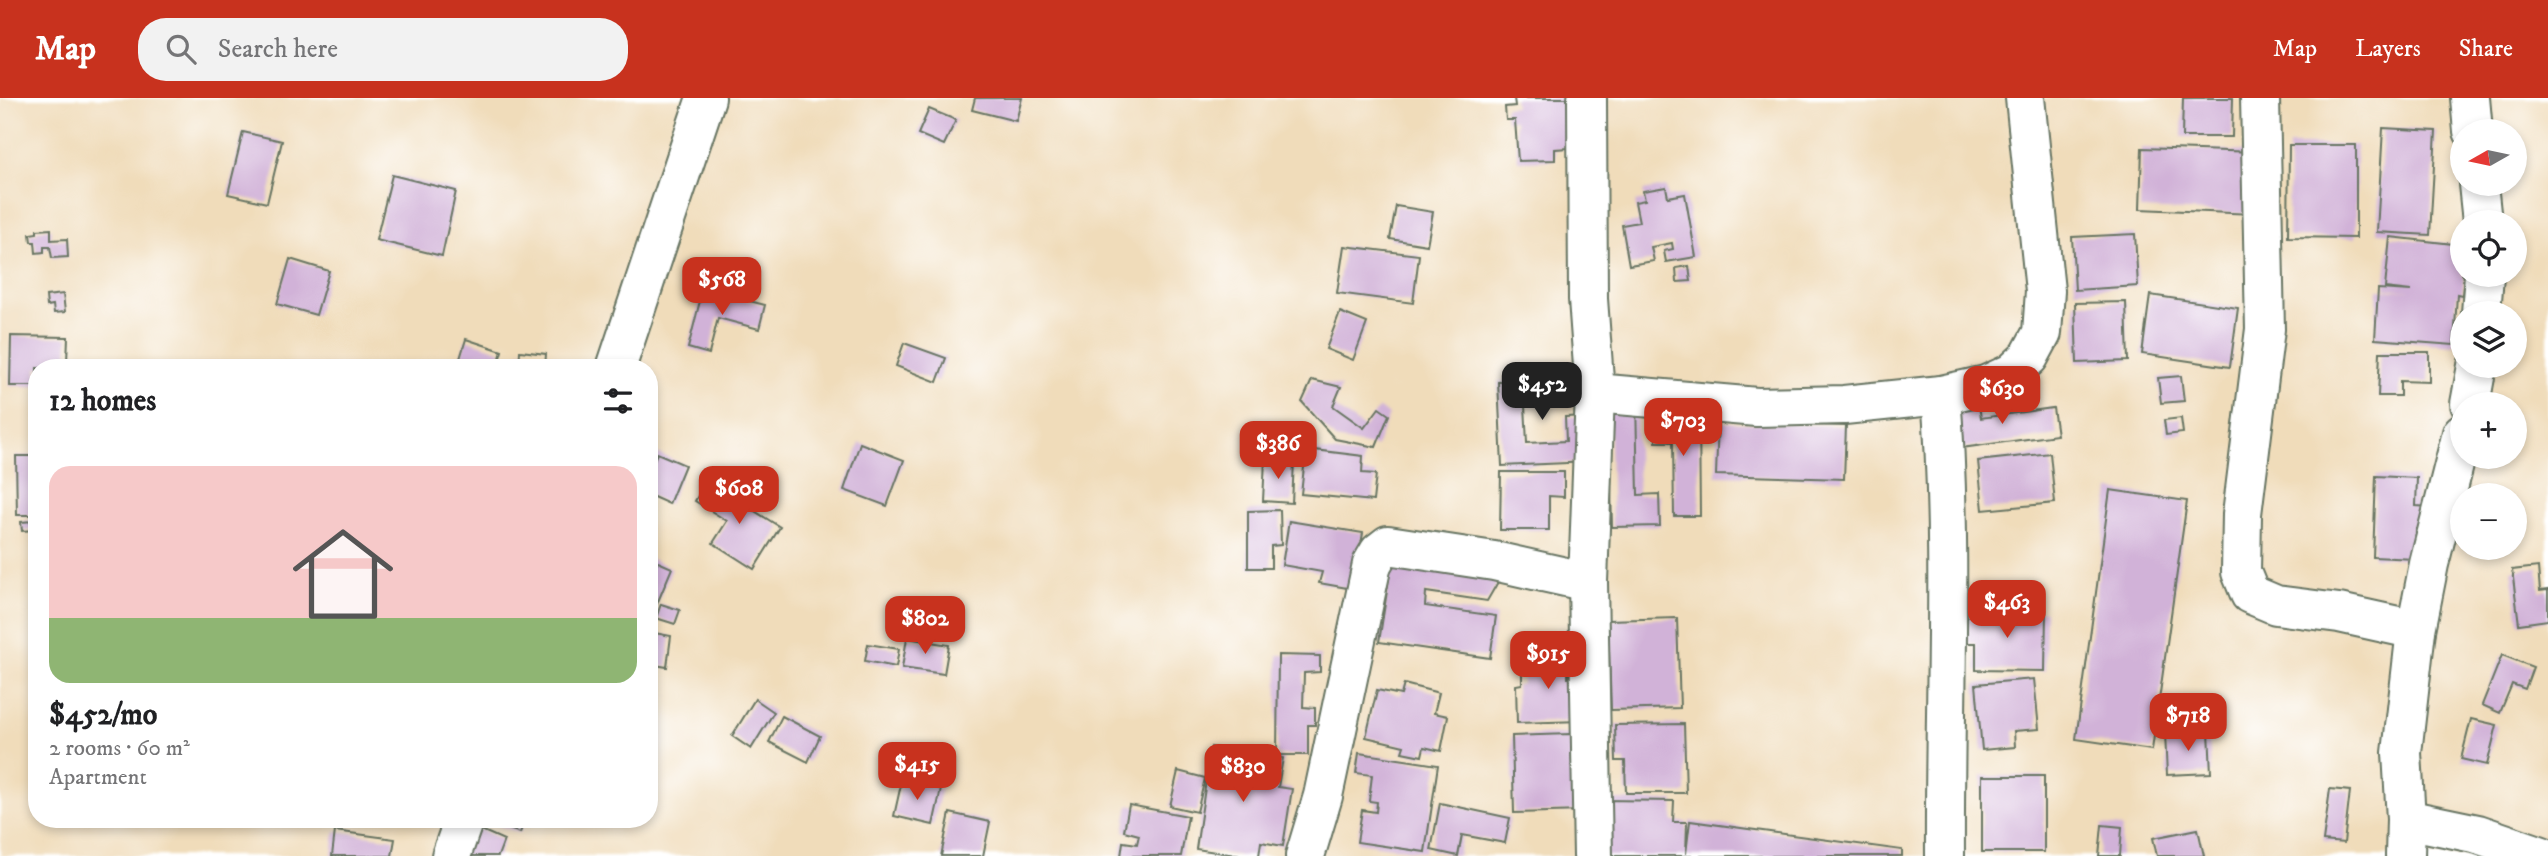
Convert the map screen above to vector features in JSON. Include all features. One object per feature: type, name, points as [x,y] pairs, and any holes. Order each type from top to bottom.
[{"type":"street","points":[[619,359],[706,98]]},
{"type":"street","points":[[1587,98],[1588,299],[1595,393],[1588,582],[1593,856]]},
{"type":"street","points":[[1595,393],[1758,407],[1844,405],[1941,395],[1986,385],[2012,373],[2029,357],[2042,333],[2045,290],[2025,98]]},
{"type":"street","points":[[2260,98],[2265,329],[2242,514],[2241,572],[2250,594],[2276,605],[2340,612],[2416,630]]},
{"type":"street","points":[[2470,98],[2472,119]]},
{"type":"street","points":[[1941,395],[1948,476],[1944,856]]},
{"type":"street","points":[[2405,856],[2402,752],[2416,630],[2453,469]]},
{"type":"street","points":[[1306,856],[1323,796],[1372,564],[1378,552],[1388,545],[1494,561],[1588,582]]},
{"type":"street","points":[[2406,819],[2478,834],[2542,856]]},
{"type":"street","points":[[451,856],[461,828]]},
{"type":"building","points":[[975,98],[1022,98],[1016,121],[972,110]]},
{"type":"building","points":[[1514,98],[1575,100],[1577,130],[1568,131],[1568,148],[1555,149],[1555,160],[1518,161],[1515,120],[1506,120],[1505,107],[1515,106]]},
{"type":"building","points":[[2183,98],[2233,98],[2232,137],[2182,137]]},
{"type":"building","points":[[929,109],[956,120],[944,145],[918,134]]},
{"type":"building","points":[[2383,128],[2436,131],[2430,235],[2377,232]]},
{"type":"building","points":[[243,132],[282,141],[267,203],[228,194]]},
{"type":"building","points":[[2289,145],[2356,145],[2356,238],[2288,237]]},
{"type":"building","points":[[2142,148],[2255,152],[2253,214],[2140,209]]},
{"type":"building","points":[[392,175],[456,191],[442,256],[376,240]]},
{"type":"building","points":[[1666,187],[1668,197],[1685,194],[1696,257],[1666,262],[1664,251],[1673,249],[1672,243],[1651,247],[1654,261],[1629,265],[1622,225],[1639,222],[1635,202],[1645,200],[1643,191]]},
{"type":"building","points":[[1396,206],[1433,212],[1427,245],[1390,239]]},
{"type":"building","points":[[51,229],[51,240],[67,239],[68,257],[52,258],[50,247],[44,247],[44,252],[36,253],[35,242],[31,242],[30,234],[37,233],[37,230]]},
{"type":"building","points":[[2135,234],[2138,286],[2075,290],[2072,237]]},
{"type":"building","points":[[2390,237],[2450,244],[2450,287],[2463,287],[2462,295],[2457,294],[2457,301],[2450,301],[2450,345],[2375,339],[2378,289],[2411,291],[2385,288]]},
{"type":"building","points":[[1344,246],[1419,255],[1413,303],[1337,293]]},
{"type":"building","points":[[290,259],[329,271],[316,315],[277,304]]},
{"type":"building","points":[[1689,266],[1691,281],[1677,282],[1676,268]]},
{"type":"building","points":[[703,289],[765,305],[759,329],[718,318],[709,354],[688,348]]},
{"type":"building","points":[[63,294],[65,312],[54,313],[53,305],[47,306],[46,296]]},
{"type":"building","points":[[2150,295],[2238,308],[2230,367],[2142,354]]},
{"type":"building","points":[[2126,302],[2128,361],[2077,363],[2075,303]]},
{"type":"building","points":[[1340,312],[1367,323],[1353,360],[1326,349]]},
{"type":"building","points":[[11,336],[68,337],[67,359],[28,359],[28,386],[10,386]]},
{"type":"building","points":[[466,339],[502,351],[500,359],[460,359]]},
{"type":"building","points":[[904,343],[946,358],[937,382],[896,366]]},
{"type":"building","points":[[520,351],[546,354],[546,359],[520,359]]},
{"type":"building","points":[[2380,352],[2429,352],[2429,382],[2400,381],[2400,396],[2378,396]]},
{"type":"building","points":[[2181,376],[2184,401],[2161,403],[2158,378]]},
{"type":"building","points":[[1587,378],[1589,402],[1525,405],[1527,443],[1566,441],[1565,417],[1587,416],[1590,462],[1502,466],[1498,382]]},
{"type":"building","points":[[1312,380],[1341,387],[1333,406],[1364,428],[1379,408],[1389,415],[1376,447],[1335,439],[1302,402]]},
{"type":"building","points":[[1636,400],[1638,495],[1659,494],[1660,526],[1612,527],[1609,401]]},
{"type":"building","points":[[1978,400],[1981,418],[2053,408],[2057,435],[1961,448],[1955,403]]},
{"type":"building","points":[[1655,412],[1699,412],[1700,516],[1674,516],[1673,442],[1656,442]]},
{"type":"building","points":[[2181,418],[2183,433],[2166,435],[2164,420]]},
{"type":"building","points":[[1718,422],[1846,426],[1844,479],[1716,475]]},
{"type":"building","points":[[860,443],[904,460],[887,506],[844,490]]},
{"type":"building","points":[[1306,449],[1363,456],[1362,473],[1376,474],[1373,501],[1301,494]]},
{"type":"building","points":[[658,453],[685,465],[669,504],[658,499]]},
{"type":"building","points":[[2050,453],[2055,503],[1983,510],[1978,461]]},
{"type":"building","points":[[16,456],[28,456],[28,515],[17,515]]},
{"type":"building","points":[[1265,459],[1294,461],[1292,503],[1263,501]]},
{"type":"building","points":[[1501,472],[1564,472],[1564,497],[1549,496],[1549,530],[1500,530]]},
{"type":"building","points":[[2376,476],[2417,478],[2416,506],[2431,507],[2430,530],[2416,529],[2415,559],[2373,557]]},
{"type":"building","points":[[707,481],[780,527],[754,569],[713,543],[727,521],[695,501]]},
{"type":"building","points":[[2110,490],[2187,501],[2152,750],[2076,739]]},
{"type":"building","points":[[1280,510],[1281,545],[1271,546],[1271,568],[1248,568],[1248,511]]},
{"type":"building","points":[[28,521],[28,530],[22,531],[21,522]]},
{"type":"building","points":[[1289,521],[1363,533],[1353,589],[1319,583],[1322,572],[1282,565]]},
{"type":"building","points":[[1392,559],[1502,575],[1487,601],[1426,592],[1425,606],[1496,616],[1490,658],[1379,642]]},
{"type":"building","points":[[658,562],[672,568],[658,602]]},
{"type":"building","points":[[2538,567],[2540,591],[2548,590],[2548,620],[2519,624],[2512,570]]},
{"type":"building","points":[[661,604],[680,610],[675,624],[658,619]]},
{"type":"building","points":[[1964,611],[2046,611],[2045,671],[1976,670],[1976,643],[1964,643]]},
{"type":"building","points":[[1677,618],[1680,708],[1611,710],[1608,620]]},
{"type":"building","points":[[658,634],[671,636],[667,667],[658,666]]},
{"type":"building","points":[[907,638],[949,645],[944,674],[902,668]]},
{"type":"building","points":[[868,644],[899,649],[896,667],[865,661]]},
{"type":"building","points":[[1278,655],[1320,656],[1320,672],[1304,673],[1303,707],[1315,708],[1315,725],[1308,725],[1308,755],[1277,755]]},
{"type":"building","points":[[1568,655],[1568,678],[1580,677],[1581,721],[1517,723],[1516,685],[1522,684],[1522,656]]},
{"type":"building","points":[[2502,655],[2533,667],[2525,689],[2512,684],[2500,713],[2482,705]]},
{"type":"building","points":[[2034,679],[2039,729],[2014,731],[2015,747],[1982,750],[1976,684]]},
{"type":"building","points":[[1404,684],[1439,693],[1434,713],[1448,716],[1441,751],[1424,747],[1422,756],[1402,752],[1404,746],[1366,737],[1377,690],[1401,695]]},
{"type":"building","points":[[755,699],[774,712],[751,749],[732,736]]},
{"type":"building","points":[[782,716],[820,736],[808,762],[769,742]]},
{"type":"building","points":[[2471,719],[2497,725],[2487,765],[2461,759]]},
{"type":"building","points":[[1684,724],[1686,793],[1626,793],[1625,761],[1616,761],[1615,725]]},
{"type":"building","points":[[2209,731],[2211,773],[2167,775],[2165,733]]},
{"type":"building","points":[[1571,734],[1572,764],[1581,764],[1582,811],[1514,813],[1512,736]]},
{"type":"building","points":[[1211,747],[1283,758],[1278,787],[1292,789],[1283,846],[1261,842],[1259,856],[1196,849]]},
{"type":"building","points":[[1359,753],[1438,765],[1425,852],[1357,842],[1362,810],[1376,812],[1377,802],[1369,801],[1372,775],[1356,773]]},
{"type":"building","points":[[1178,771],[1205,778],[1197,812],[1170,806]]},
{"type":"building","points":[[1982,776],[2044,776],[2044,852],[1982,852]]},
{"type":"building","points":[[902,780],[941,789],[933,825],[894,816]]},
{"type":"building","points":[[2330,789],[2350,791],[2344,843],[2323,841]]},
{"type":"building","points":[[1604,800],[1674,801],[1673,822],[1687,822],[1686,854],[1690,821],[1902,850],[1902,856],[1604,856]]},
{"type":"building","points":[[1440,803],[1510,818],[1505,843],[1462,835],[1458,856],[1431,850]]},
{"type":"building","points":[[1129,805],[1188,816],[1181,856],[1121,856],[1123,842],[1137,844],[1139,835],[1124,831]]},
{"type":"building","points":[[950,813],[990,822],[983,856],[941,856]]},
{"type":"building","points":[[2102,825],[2122,827],[2120,856],[2099,856]]},
{"type":"building","points":[[469,828],[477,828],[504,840],[498,856],[457,856]]},
{"type":"building","points":[[506,828],[522,828],[520,833]]},
{"type":"building","points":[[2198,829],[2204,856],[2157,856],[2153,838]]},
{"type":"building","points":[[335,831],[395,839],[392,856],[332,856]]}]
